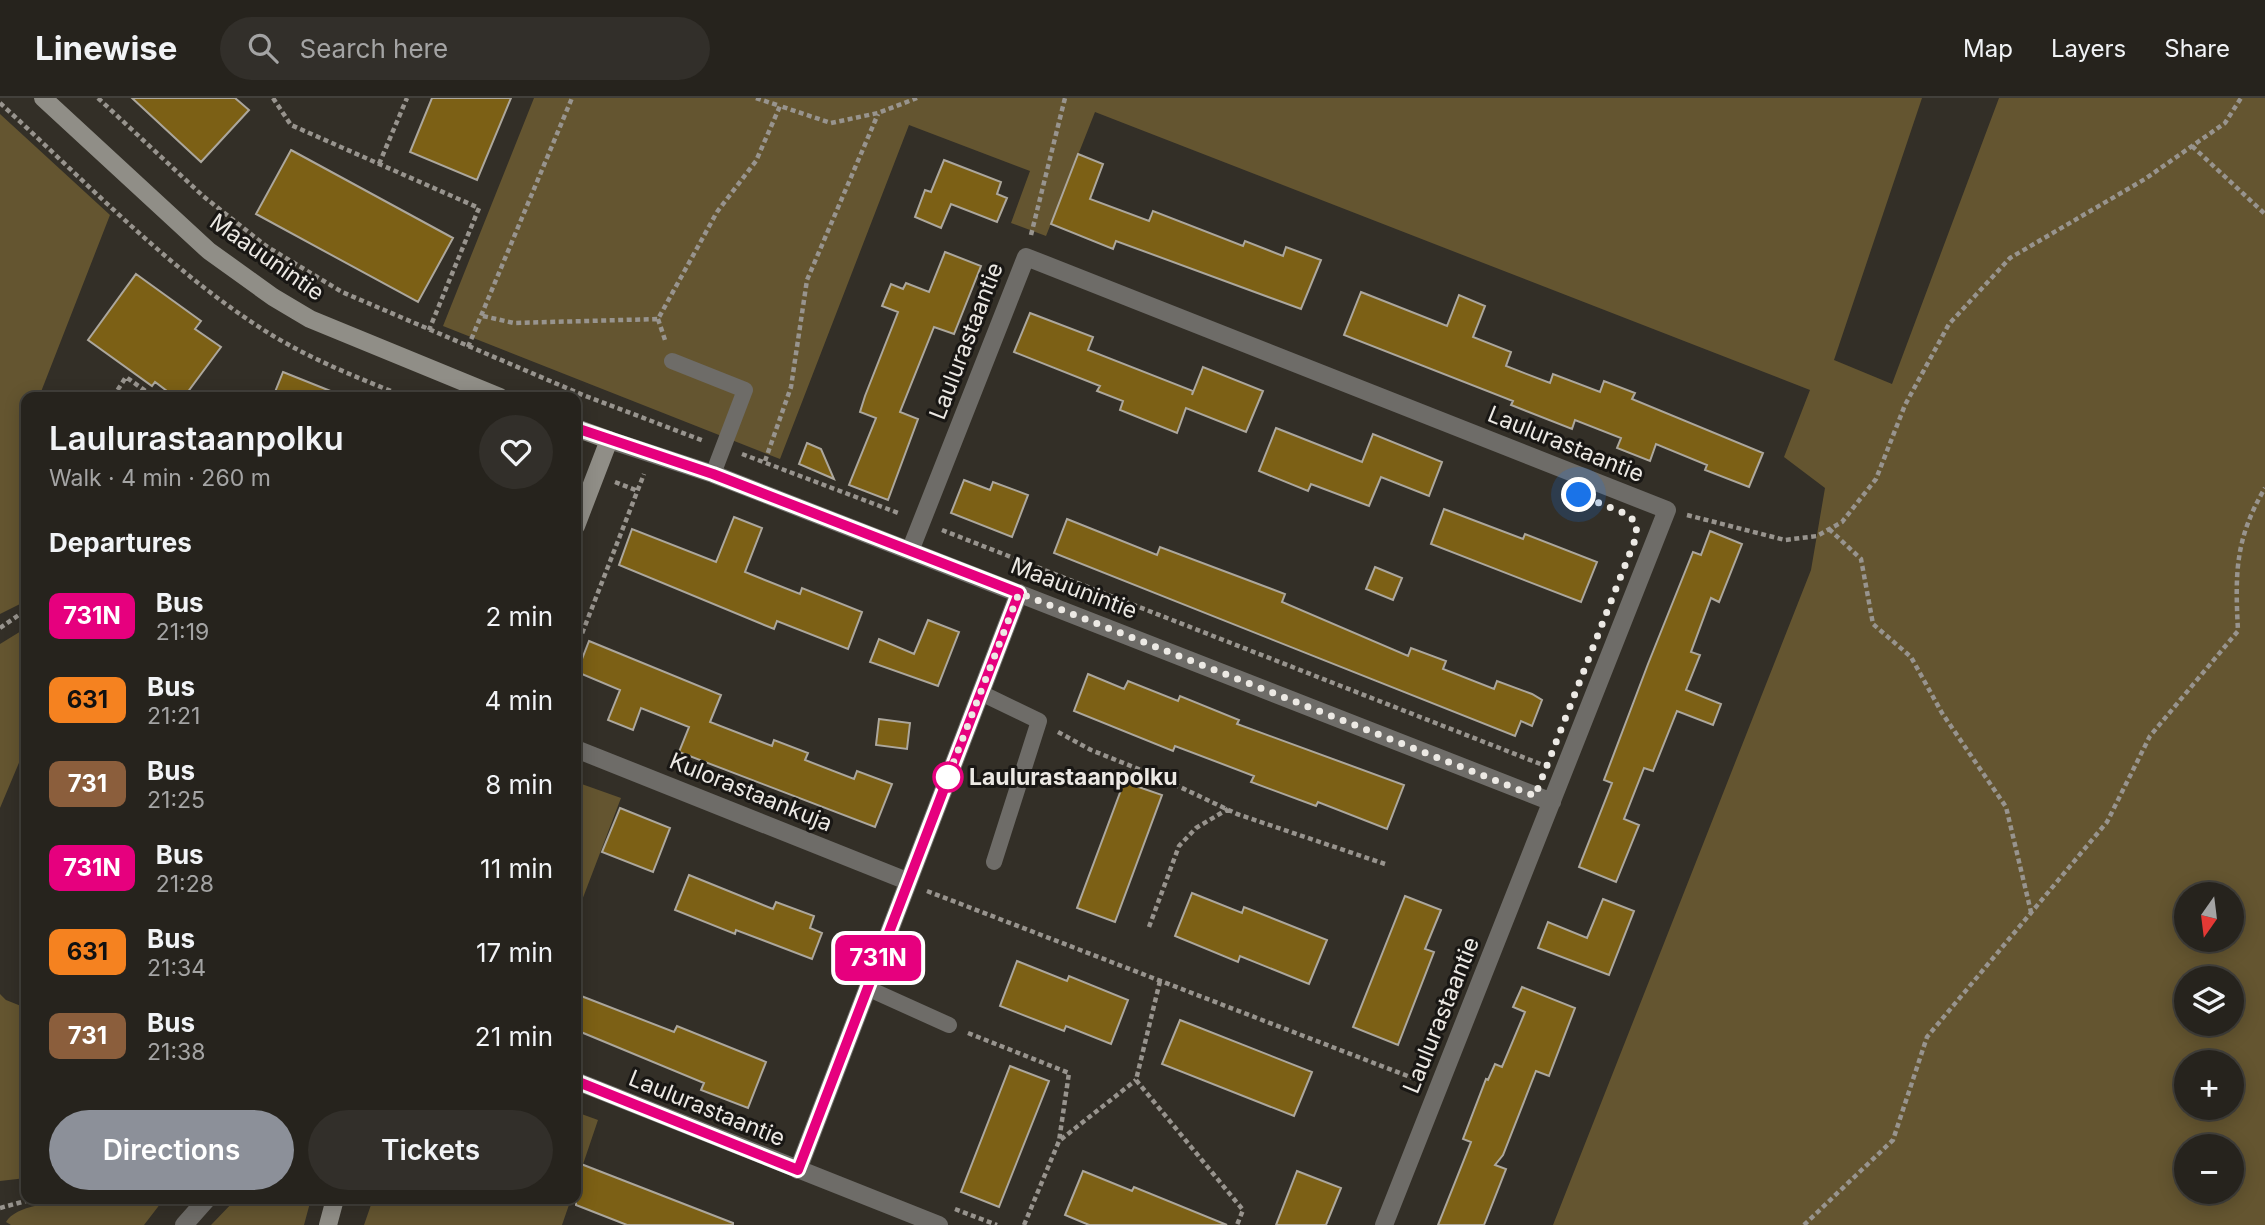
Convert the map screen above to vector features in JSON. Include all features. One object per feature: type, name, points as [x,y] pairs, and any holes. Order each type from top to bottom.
[{"type":"street","name":"Maauunintie","points":[[43,98],[209,251],[273,297],[310,319],[488,392]]},
{"type":"street","name":"Laulurastaantie","points":[[910,551],[1026,257],[1667,510],[1544,799],[1384,1225]]},
{"type":"street","name":"Maauunintie","points":[[581,430],[713,474],[1544,799]]},
{"type":"street","points":[[581,513],[609,440]]},
{"type":"street","points":[[798,1170],[1019,593]]},
{"type":"street","name":"Kulorastaankuja","points":[[581,751],[907,881]]},
{"type":"street","name":"Laulurastaantie","points":[[581,1083],[939,1225]]},
{"type":"street","points":[[184,1225],[203,1204]]},
{"type":"street","points":[[328,1225],[334,1204]]},
{"type":"lane","points":[[672,361],[745,390],[713,474]]},
{"type":"lane","points":[[981,693],[1039,721],[994,862]]},
{"type":"lane","points":[[867,988],[949,1026]]},
{"type":"path","points":[[97,98],[204,196],[266,246],[342,292],[579,392]]},
{"type":"path","points":[[273,98],[291,125],[479,208],[429,330]]},
{"type":"path","points":[[379,164],[407,98]]},
{"type":"path","points":[[468,347],[572,98]]},
{"type":"path","points":[[756,98],[831,122],[878,113],[917,98]]},
{"type":"path","points":[[1026,257],[1065,98]]},
{"type":"path","points":[[1667,510],[1785,540],[1817,536],[1842,522],[1876,479],[1905,405],[1949,324],[2010,258],[2145,179],[2225,123],[2241,98]]},
{"type":"path","points":[[483,316],[514,323],[658,319],[718,212],[757,161],[780,106]]},
{"type":"path","points":[[765,461],[791,387],[807,279],[878,113]]},
{"type":"path","points":[[2192,146],[2265,214]]},
{"type":"path","points":[[116,392],[126,377],[147,392]]},
{"type":"path","points":[[581,393],[662,426],[765,461],[1548,766],[1544,799]]},
{"type":"path","points":[[581,636],[662,426]]},
{"type":"path","points":[[1804,1225],[1894,1140],[1927,1037],[2107,822],[2150,736],[2238,631],[2235,571],[2248,516],[2265,488]]},
{"type":"path","points":[[1829,529],[1861,559],[1873,624],[1911,657],[1942,713],[2006,807],[2031,912]]},
{"type":"path","points":[[0,628],[21,613]]},
{"type":"path","points":[[1039,721],[1091,751],[1161,778],[1228,809],[1385,864]]},
{"type":"path","points":[[1149,926],[1179,846],[1196,828],[1228,809]]},
{"type":"path","points":[[907,881],[1421,1081]]},
{"type":"path","points":[[1059,1141],[1136,1080],[1160,981]]},
{"type":"path","points":[[949,1026],[1069,1073],[1059,1141],[1024,1225]]},
{"type":"path","points":[[1416,1093],[1426,1068]]},
{"type":"path","points":[[1136,1080],[1242,1210],[1237,1225]]},
{"type":"path","points":[[0,1209],[21,1203]]},
{"type":"shaded area","points":[[534,98],[1922,98],[1834,360],[1892,384],[1999,98],[2265,98],[2265,1225],[1553,1225],[1811,570],[1825,488],[1784,457],[1810,390],[1095,112],[1046,236],[1011,223],[1030,171],[909,125],[780,459],[443,326]]},
{"type":"shaded area","points":[[0,114],[110,215],[41,392],[21,392],[21,604],[0,614]]},
{"type":"shaded area","points":[[21,631],[21,758],[0,808],[0,644]]},
{"type":"shaded area","points":[[581,784],[621,798],[581,903]]},
{"type":"shaded area","points":[[0,994],[6,1000],[21,1006],[21,1179],[0,1181]]},
{"type":"shaded area","points":[[581,1114],[598,1120],[581,1170]]},
{"type":"shaded area","points":[[45,1204],[160,1204],[144,1225],[11,1225],[6,1222],[26,1208]]},
{"type":"shaded area","points":[[231,1204],[310,1204],[304,1225],[211,1225]]},
{"type":"shaded area","points":[[371,1204],[569,1204],[562,1225],[364,1225]]},
{"type":"building","points":[[132,98],[235,98],[249,110],[201,162]]},
{"type":"building","points":[[432,98],[511,98],[477,180],[410,152]]},
{"type":"building","points":[[291,150],[453,238],[418,302],[256,214]]},
{"type":"building","points":[[1078,154],[1103,164],[1090,199],[1149,221],[1153,211],[1243,246],[1245,241],[1283,256],[1286,247],[1321,260],[1301,309],[1116,241],[1113,249],[1051,224]]},
{"type":"building","points":[[944,160],[1001,182],[997,194],[1007,198],[997,222],[951,204],[941,228],[915,217],[925,190],[931,192]]},
{"type":"building","points":[[945,252],[981,266],[954,334],[934,327],[900,412],[918,419],[888,500],[849,485],[876,418],[860,412],[898,312],[882,306],[891,284],[903,289],[906,283],[929,292]]},
{"type":"building","points":[[136,274],[201,321],[195,329],[221,347],[188,392],[168,392],[155,382],[152,386],[88,340]]},
{"type":"building","points":[[1361,292],[1447,326],[1459,295],[1485,306],[1473,337],[1511,352],[1506,366],[1550,383],[1553,374],[1600,392],[1604,381],[1635,393],[1632,399],[1763,453],[1749,487],[1705,470],[1707,465],[1656,444],[1650,461],[1617,448],[1621,438],[1575,420],[1572,429],[1511,405],[1513,401],[1344,335]]},
{"type":"building","points":[[1030,313],[1093,337],[1088,350],[1193,391],[1192,395],[1203,367],[1263,391],[1246,432],[1186,408],[1177,433],[1120,410],[1123,401],[1097,391],[1100,386],[1014,352]]},
{"type":"building","points":[[283,372],[333,392],[275,392]]},
{"type":"building","points":[[1276,428],[1362,462],[1373,434],[1442,462],[1429,496],[1381,477],[1369,506],[1311,484],[1308,491],[1259,471]]},
{"type":"building","points":[[807,443],[821,449],[834,479],[799,464]]},
{"type":"building","points":[[964,480],[990,490],[993,482],[1028,495],[1012,537],[951,513]]},
{"type":"building","points":[[1444,509],[1523,539],[1525,534],[1597,562],[1581,602],[1431,544]]},
{"type":"building","points":[[734,517],[762,528],[745,572],[800,594],[802,588],[862,612],[848,649],[777,621],[774,629],[619,565],[632,529],[716,562]]},
{"type":"building","points":[[1067,519],[1157,555],[1160,547],[1285,594],[1282,602],[1408,656],[1411,648],[1446,661],[1443,669],[1494,689],[1497,681],[1532,694],[1542,700],[1532,726],[1521,721],[1515,736],[1054,553]]},
{"type":"building","points":[[1710,531],[1742,544],[1719,602],[1711,598],[1691,652],[1700,655],[1686,690],[1721,704],[1713,725],[1677,711],[1653,771],[1644,768],[1624,819],[1639,825],[1616,882],[1579,867],[1612,783],[1604,780],[1648,664],[1693,552],[1701,555]]},
{"type":"building","points":[[1375,567],[1402,578],[1393,600],[1366,589]]},
{"type":"building","points":[[928,620],[959,632],[938,686],[870,662],[879,639],[914,654]]},
{"type":"building","points":[[589,641],[721,695],[710,722],[772,746],[774,740],[808,753],[805,760],[854,779],[857,771],[892,784],[875,827],[679,752],[689,727],[641,708],[633,730],[608,720],[620,690],[581,674],[581,662]]},
{"type":"building","points":[[1088,674],[1124,689],[1128,681],[1178,701],[1180,696],[1239,720],[1237,724],[1404,785],[1387,829],[1318,802],[1316,806],[1251,782],[1254,776],[1175,746],[1173,751],[1074,711]]},
{"type":"building","points":[[879,719],[910,723],[907,749],[876,745]]},
{"type":"building","points":[[1124,782],[1162,795],[1115,922],[1077,908]]},
{"type":"building","points":[[620,808],[670,828],[653,872],[602,852]]},
{"type":"building","points":[[689,875],[773,909],[776,902],[814,916],[810,928],[822,933],[812,959],[736,930],[735,934],[675,910]]},
{"type":"building","points":[[1192,893],[1242,913],[1244,907],[1327,940],[1309,984],[1240,956],[1238,962],[1175,936]]},
{"type":"building","points":[[1405,896],[1441,910],[1425,949],[1434,952],[1398,1045],[1353,1027]]},
{"type":"building","points":[[1603,899],[1634,911],[1609,975],[1538,948],[1548,922],[1587,938]]},
{"type":"building","points":[[1017,961],[1067,981],[1069,976],[1128,1000],[1111,1044],[1066,1026],[1064,1031],[1000,1006]]},
{"type":"building","points":[[1522,987],[1575,1008],[1549,1076],[1536,1071],[1503,1155],[1495,1165],[1506,1169],[1484,1225],[1438,1225],[1471,1142],[1463,1139],[1486,1079],[1488,1080],[1495,1064],[1502,1067],[1525,1012],[1513,1007]]},
{"type":"building","points":[[581,996],[674,1032],[677,1026],[766,1062],[748,1108],[701,1090],[704,1083],[581,1032]]},
{"type":"building","points":[[1180,1020],[1312,1072],[1294,1116],[1162,1064]]},
{"type":"building","points":[[1010,1066],[1049,1081],[999,1207],[961,1192]]},
{"type":"building","points":[[581,1164],[733,1225],[627,1225],[576,1205],[581,1204]]},
{"type":"building","points":[[1083,1171],[1132,1191],[1134,1187],[1227,1225],[1089,1225],[1065,1215]]},
{"type":"building","points":[[1297,1171],[1341,1188],[1326,1225],[1276,1225]]},
{"type":"bus line","name":"731N","points":[[581,430],[713,474],[1019,593],[798,1170],[581,1083]]},
{"type":"place","name":"Laulurastaanpolku","points":[[948,777]]},
{"type":"route","points":[[948,777],[944,787],[1019,593],[1535,796],[1635,540],[1637,525],[1629,515],[1579,495]]}]
